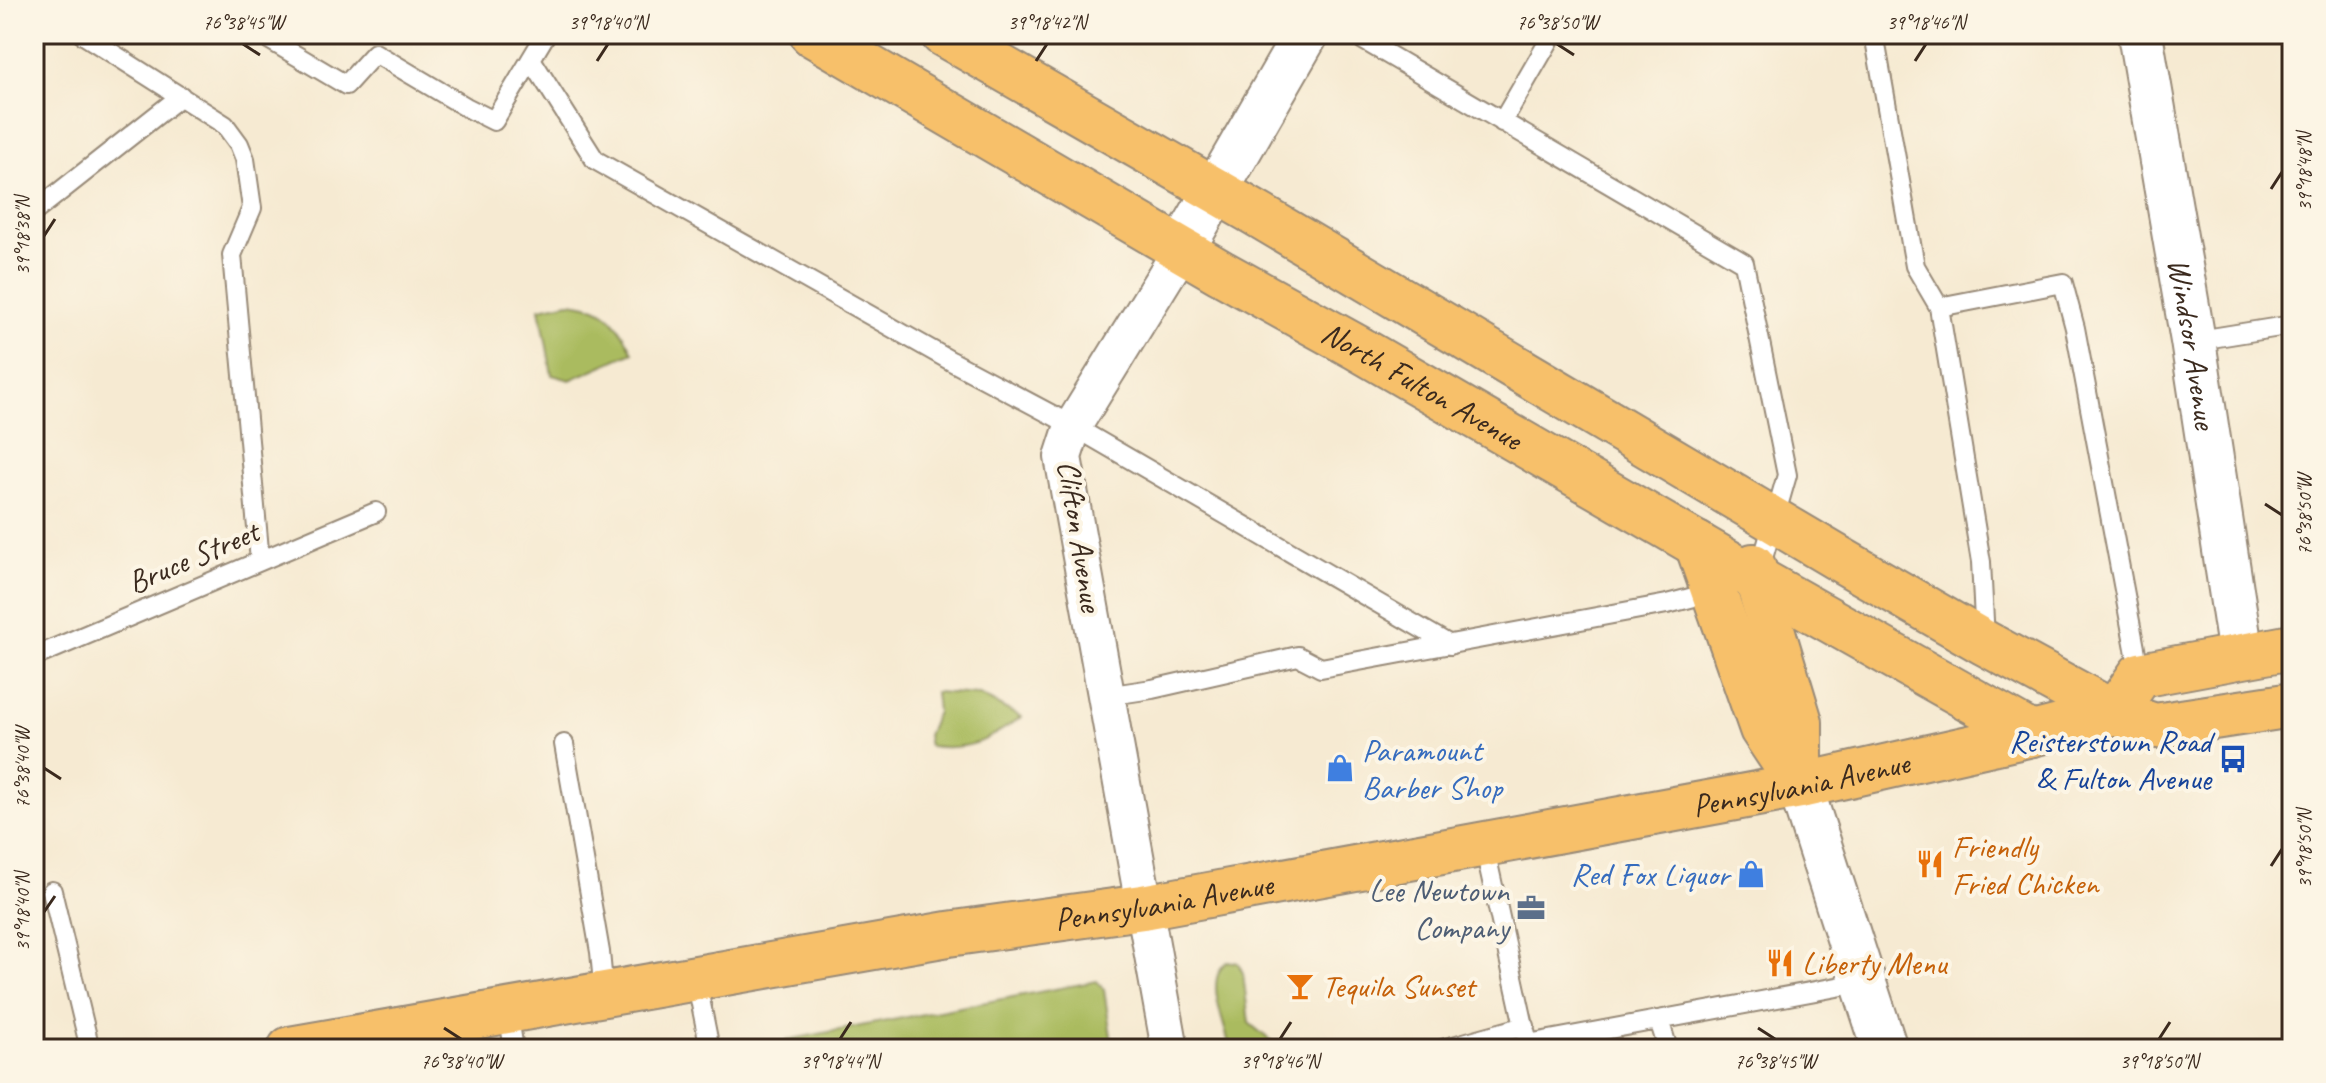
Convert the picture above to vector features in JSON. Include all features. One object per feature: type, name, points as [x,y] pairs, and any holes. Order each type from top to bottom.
[{"type":"main road","name":"North Fulton Avenue","points":[[812,34],[1220,272],[1368,353],[1757,579],[2032,734]]},
{"type":"main road","name":"North Fulton Avenue","points":[[943,34],[1985,643],[2114,713],[2155,726],[2292,705]]},
{"type":"main road","points":[[1732,494],[1800,722],[1800,786]]},
{"type":"main road","points":[[1697,544],[1762,729],[1800,786]]},
{"type":"main road","points":[[2114,713],[2140,675],[2292,647]]},
{"type":"main road","name":"Pennsylvania Avenue","points":[[290,1049],[511,1031],[604,995],[948,934],[1143,907],[1800,786],[2114,713]]},
{"type":"street","name":"Clifton Avenue","points":[[1170,1049],[1063,457],[1073,426],[1182,249],[1306,34]]},
{"type":"street","name":"Windsor Avenue","points":[[2140,34],[2193,341],[2241,655]]},
{"type":"street","points":[[1800,786],[1885,1049]]},
{"type":"lane","points":[[82,34],[225,125],[239,144],[245,159],[252,208],[232,255],[260,561]]},
{"type":"lane","points":[[260,34],[346,85],[375,53],[494,121],[546,34]]},
{"type":"lane","points":[[1106,696],[1152,689],[1298,656],[1321,668],[1450,645],[1667,604],[1757,579],[1787,475],[1744,263],[1353,34]]},
{"type":"lane","points":[[1502,122],[1553,34]]},
{"type":"lane","points":[[1874,34],[1915,266],[1939,307],[1981,562],[1985,643]]},
{"type":"lane","points":[[531,59],[595,160],[951,361],[1073,426],[1450,645]]},
{"type":"lane","points":[[34,212],[181,96]]},
{"type":"lane","points":[[1939,307],[2063,283],[2075,328],[2140,675]]},
{"type":"lane","points":[[2193,341],[2292,325]]},
{"type":"lane","name":"Bruce Street","points":[[34,657],[376,512]]},
{"type":"lane","points":[[564,744],[600,952],[604,995]]},
{"type":"lane","points":[[1483,843],[1527,1040]]},
{"type":"lane","points":[[52,891],[90,1049]]},
{"type":"lane","points":[[696,979],[710,1049]]},
{"type":"lane","points":[[1442,1049],[1659,1020],[1864,982]]},
{"type":"lane","points":[[1659,1020],[1668,1049]]},
{"type":"green space","points":[[569,302],[592,307],[609,316],[633,352],[570,380],[552,375],[540,308]]},
{"type":"green space","points":[[935,692],[979,695],[1021,717],[978,742],[956,747],[929,746],[927,735],[937,712]]},
{"type":"green space","points":[[1228,961],[1238,963],[1243,973],[1249,1023],[1276,1045],[1310,1049],[1230,1049],[1216,990],[1220,969]]},
{"type":"green space","points":[[1097,981],[1104,990],[1113,1049],[788,1049],[787,1040]]},
{"type":"place","name":"Reisterstown Road & Fulton Avenue","points":[[2233,759]]},
{"type":"place","name":"Paramount Barber Shop","points":[[1340,768]]},
{"type":"place","name":"Friendly Fried Chicken","points":[[1930,864]]},
{"type":"place","name":"Red Fox Liquor","points":[[1751,874]]},
{"type":"place","name":"Lee Newtown Company","points":[[1531,908]]},
{"type":"place","name":"Liberty Menu","points":[[1780,963]]},
{"type":"place","name":"Tequila Sunset","points":[[1300,986]]}]
